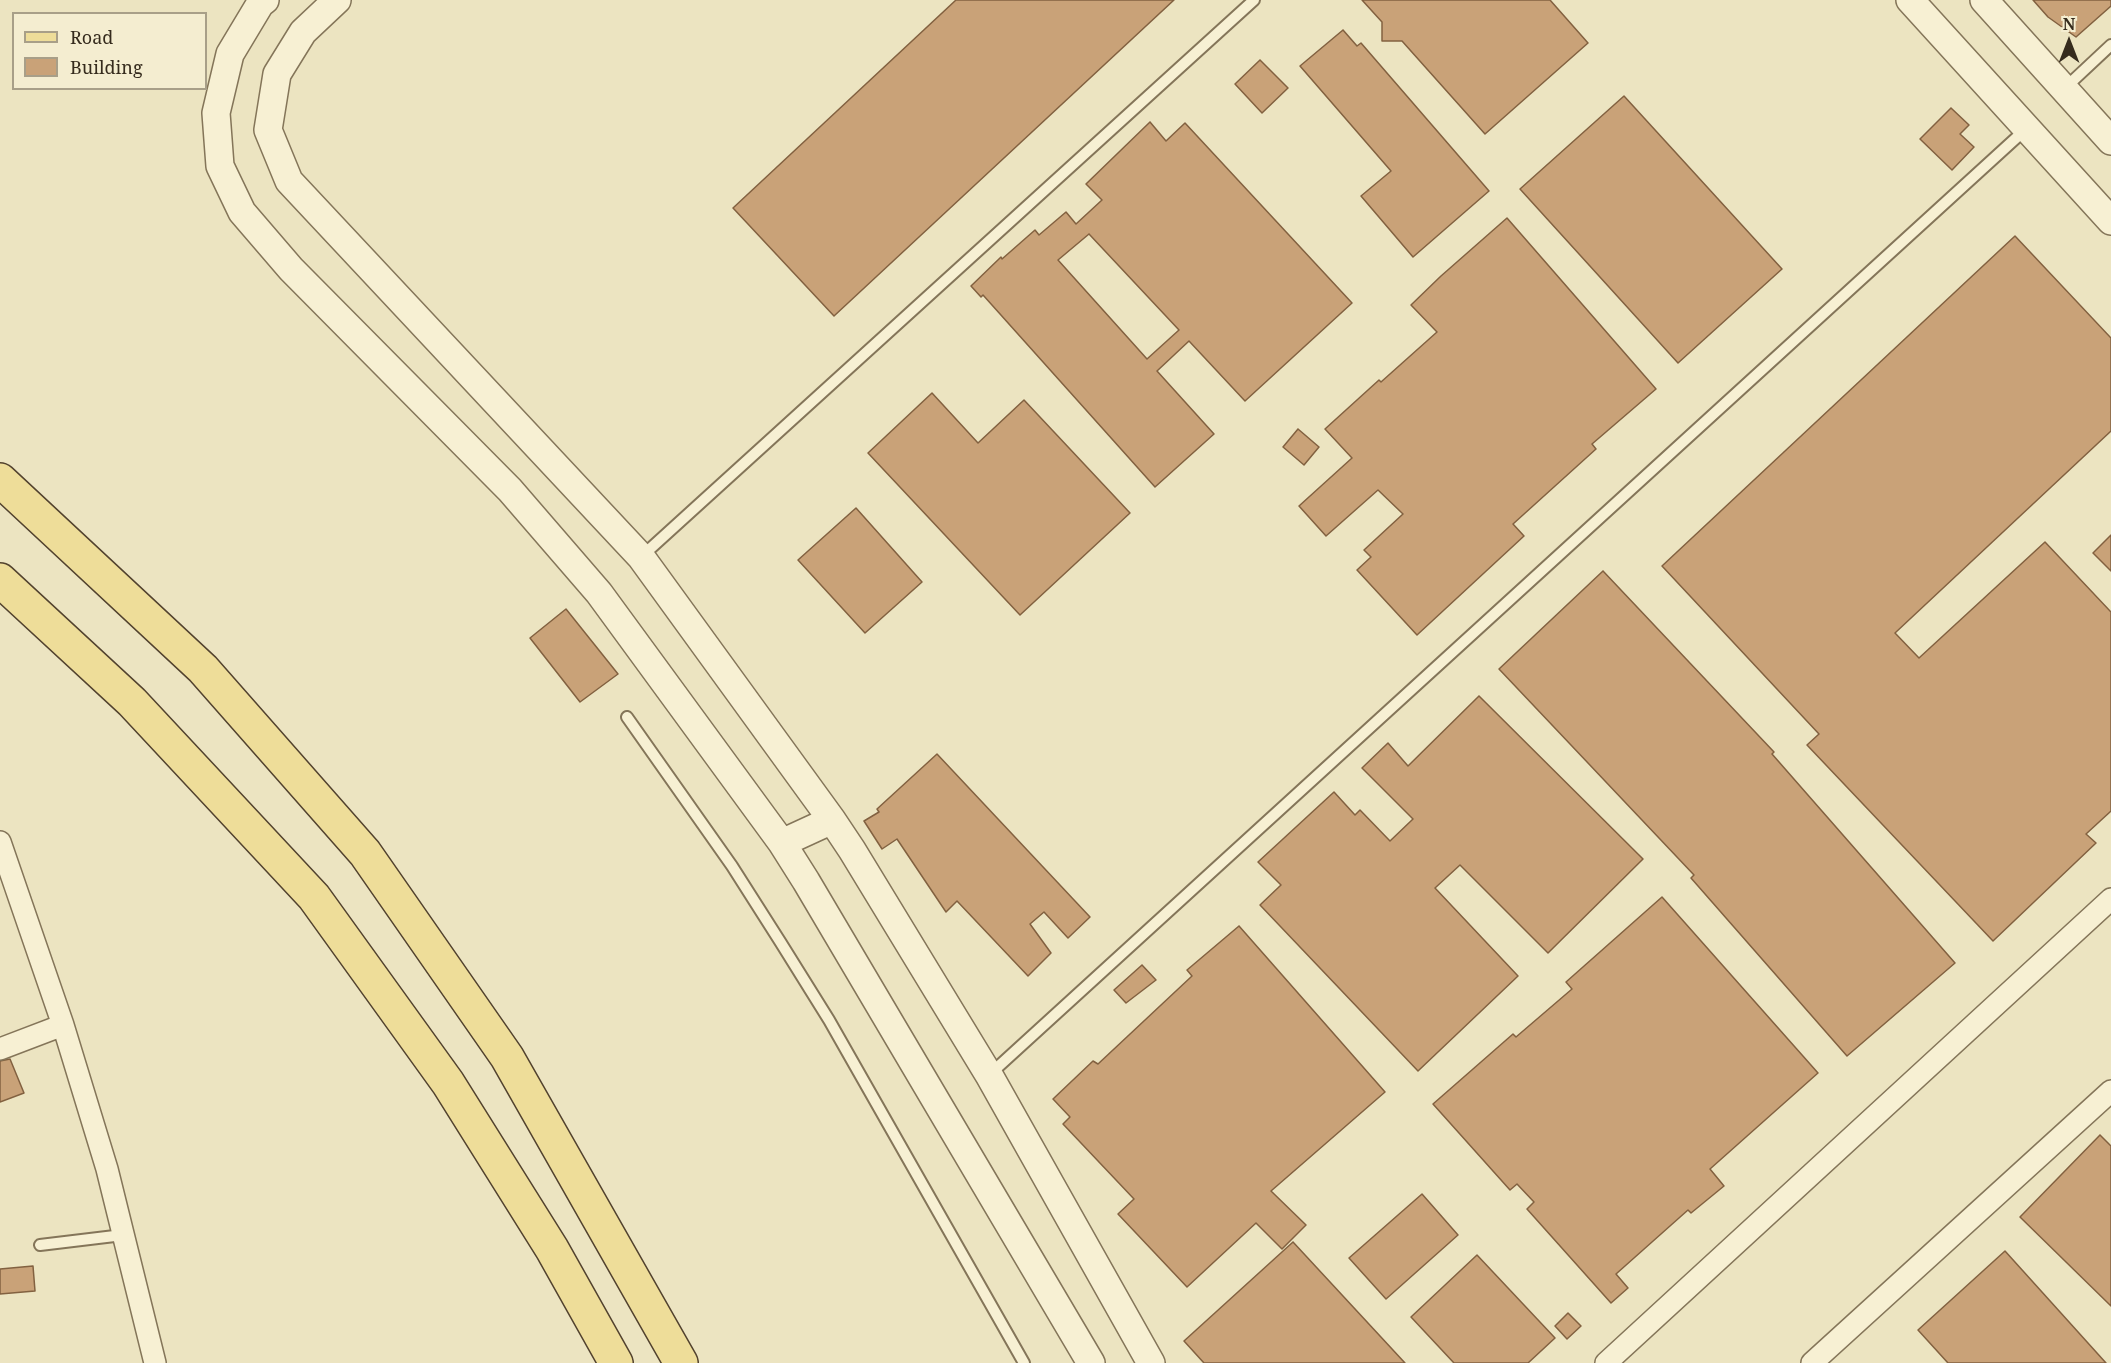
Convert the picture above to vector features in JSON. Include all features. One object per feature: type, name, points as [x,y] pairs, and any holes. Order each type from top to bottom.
[{"type":"main road","points":[[0,470],[10,489],[203,669],[365,852],[507,1058],[681,1363]]},
{"type":"main road","points":[[0,580],[132,702],[314,897],[448,1083],[552,1249],[616,1363]]},
{"type":"street","points":[[265,0],[260,4],[230,54],[216,113],[220,166],[242,212],[291,269],[510,490],[591,584],[782,843],[1091,1363]]},
{"type":"street","points":[[337,0],[303,32],[277,74],[268,130],[289,181],[641,557],[832,820],[989,1075],[1151,1363]]},
{"type":"street","points":[[1910,0],[2111,221]]},
{"type":"street","points":[[1984,0],[2111,141]]},
{"type":"street","points":[[782,843],[832,820]]},
{"type":"street","points":[[0,842],[63,1025],[107,1169],[155,1363]]},
{"type":"street","points":[[1606,1363],[2111,899]]},
{"type":"street","points":[[0,1049],[63,1025]]},
{"type":"street","points":[[1812,1363],[2111,1091]]},
{"type":"lane","points":[[641,557],[1254,0]]},
{"type":"lane","points":[[2063,90],[2111,45]]},
{"type":"lane","points":[[989,1075],[2026,129]]},
{"type":"lane","points":[[627,717],[726,857],[829,1020],[1024,1363]]},
{"type":"lane","points":[[40,1245],[123,1235]]},
{"type":"building","points":[[956,0],[1174,0],[834,316],[733,208]]},
{"type":"building","points":[[1362,0],[1550,0],[1588,43],[1485,134],[1402,41],[1382,41],[1382,22]]},
{"type":"building","points":[[2033,0],[2111,0],[2111,6],[2076,37],[2048,17]]},
{"type":"building","points":[[1343,30],[1357,46],[1361,43],[1489,191],[1413,257],[1361,196],[1391,171],[1300,66]]},
{"type":"building","points":[[1260,60],[1288,88],[1262,113],[1235,84]]},
{"type":"building","points":[[1624,96],[1782,269],[1678,363],[1520,189]]},
{"type":"building","points":[[1951,108],[1969,125],[1960,134],[1974,147],[1952,170],[1920,139]]},
{"type":"building","points":[[1150,122],[1166,141],[1185,123],[1352,303],[1245,401],[1189,341],[1157,371],[1214,434],[1155,487],[983,295],[981,297],[971,286],[1001,257],[1002,259],[1035,230],[1039,235],[1066,212],[1076,224],[1102,200],[1086,184]],"holes":[[[1089,234],[1179,330],[1147,359],[1058,260]]]},
{"type":"building","points":[[1507,218],[1656,389],[1592,444],[1596,449],[1513,524],[1524,536],[1417,635],[1357,570],[1371,557],[1364,550],[1403,514],[1378,490],[1326,536],[1299,506],[1352,458],[1325,429],[1437,332],[1411,305]]},
{"type":"building","points":[[2015,236],[2111,338],[2111,431],[1895,633],[1919,658],[2045,542],[2111,612],[2111,811],[2086,834],[2096,843],[1993,941],[1807,745],[1819,734],[1662,566]]},
{"type":"building","points":[[932,393],[978,443],[1024,400],[1130,513],[1020,615],[868,453]]},
{"type":"building","points":[[1298,429],[1319,447],[1304,465],[1283,447]]},
{"type":"building","points":[[856,508],[922,582],[865,633],[798,560]]},
{"type":"building","points":[[2111,535],[2111,571],[2093,553]]},
{"type":"building","points":[[1603,571],[1774,752],[1772,754],[1955,963],[1847,1056],[1691,878],[1694,875],[1499,669]]},
{"type":"building","points":[[566,609],[618,674],[580,702],[530,638]]},
{"type":"building","points":[[1479,696],[1643,859],[1548,953],[1460,865],[1435,888],[1518,976],[1418,1071],[1260,905],[1281,885],[1258,862],[1334,792],[1355,815],[1360,810],[1390,841],[1413,819],[1362,768],[1388,743],[1408,766]]},
{"type":"building","points":[[937,754],[1090,917],[1068,938],[1044,912],[1030,924],[1051,953],[1028,976],[957,901],[946,912],[897,839],[882,849],[864,821],[879,812],[877,809]]},
{"type":"building","points":[[1662,897],[1818,1073],[1710,1169],[1724,1186],[1691,1213],[1688,1210],[1616,1274],[1628,1288],[1611,1303],[1527,1209],[1534,1202],[1517,1184],[1510,1190],[1433,1104],[1513,1034],[1516,1037],[1572,989],[1566,982]]},
{"type":"building","points":[[1239,926],[1385,1092],[1271,1191],[1306,1225],[1282,1249],[1256,1223],[1187,1287],[1118,1214],[1134,1199],[1063,1124],[1070,1117],[1053,1099],[1093,1061],[1098,1064],[1192,976],[1187,970]]},
{"type":"building","points":[[1142,965],[1156,980],[1126,1003],[1114,990]]},
{"type":"building","points":[[10,1059],[24,1093],[0,1102],[0,1061]]},
{"type":"building","points":[[2100,1135],[2111,1146],[2111,1306],[2020,1217]]},
{"type":"building","points":[[1422,1194],[1458,1235],[1386,1299],[1349,1258]]},
{"type":"building","points":[[1293,1242],[1405,1363],[1204,1363],[1184,1341]]},
{"type":"building","points":[[2005,1251],[2106,1363],[1948,1363],[1918,1330]]},
{"type":"building","points":[[1477,1255],[1555,1338],[1528,1363],[1454,1363],[1411,1317]]},
{"type":"building","points":[[33,1266],[35,1291],[0,1294],[0,1269]]},
{"type":"building","points":[[1568,1313],[1581,1326],[1567,1339],[1555,1326]]}]
